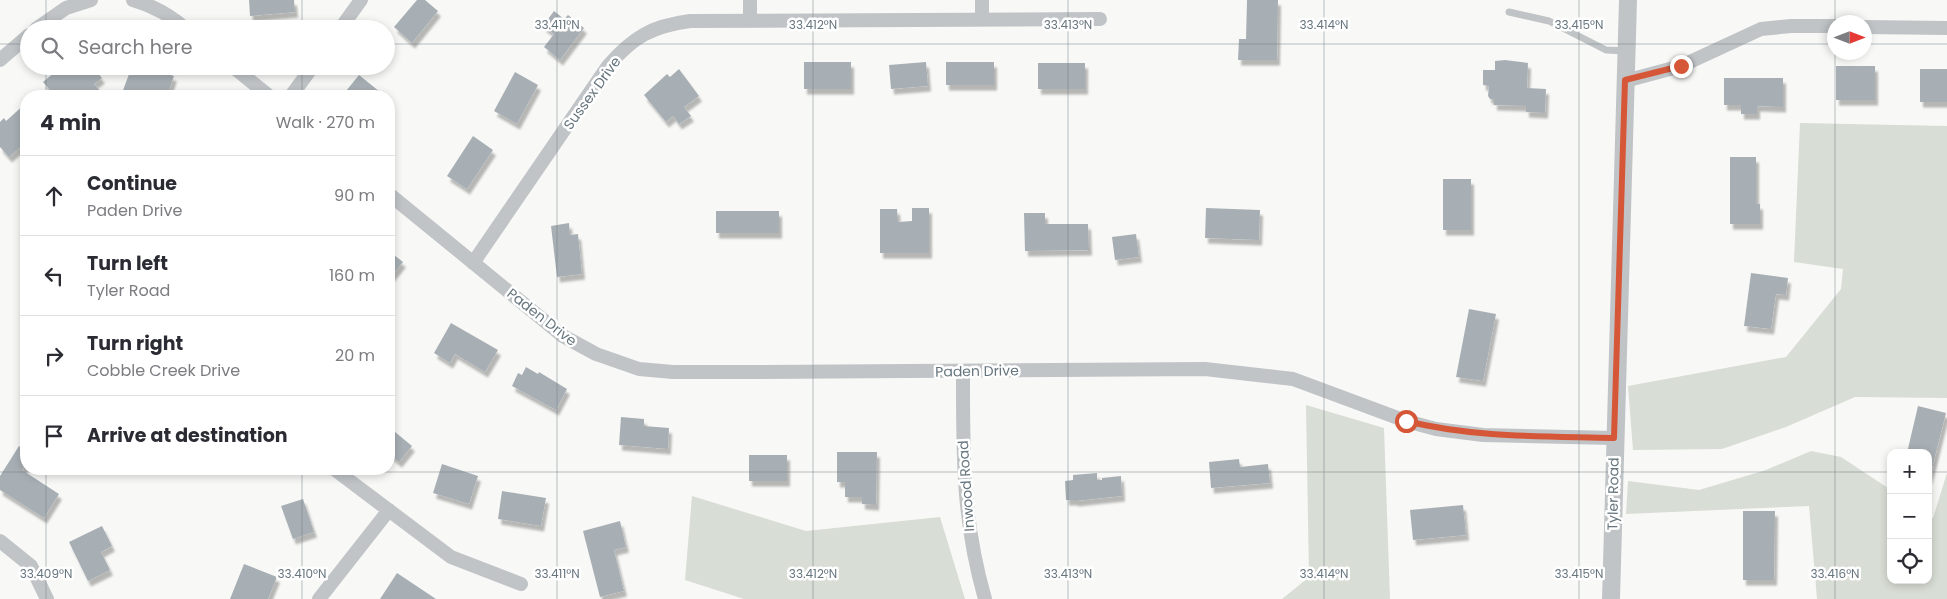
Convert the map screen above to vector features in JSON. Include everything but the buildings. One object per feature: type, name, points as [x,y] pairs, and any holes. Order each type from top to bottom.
[{"type":"street","points":[[49,20],[66,8],[92,0]]},
{"type":"street","points":[[133,0],[151,6],[176,20]]},
{"type":"street","points":[[347,20],[361,0]]},
{"type":"street","points":[[750,0],[750,21]]},
{"type":"street","points":[[982,0],[982,19]]},
{"type":"street","name":"Tyler Road","points":[[1610,599],[1628,0]]},
{"type":"street","name":"Sussex Drive","points":[[473,263],[608,66],[622,50],[639,36],[655,28],[672,23],[690,21],[1100,20]]},
{"type":"street","points":[[1625,80],[1681,66],[1760,29],[1792,26],[1827,26]]},
{"type":"street","points":[[1872,27],[1947,28]]},
{"type":"street","points":[[0,60],[20,43]]},
{"type":"street","points":[[243,75],[261,90]]},
{"type":"street","points":[[295,90],[306,75]]},
{"type":"street","name":"Paden Drive","points":[[395,199],[579,346],[615,362],[639,369],[673,372],[1205,370],[1293,379],[1406,421],[1436,429],[1483,435],[1614,438]]},
{"type":"street","name":"Inwood Road","points":[[963,372],[963,482],[973,559],[985,599]]},
{"type":"street","points":[[342,475],[451,557],[521,584]]},
{"type":"street","points":[[319,599],[389,510]]},
{"type":"street","points":[[0,541],[31,566],[47,599]]},
{"type":"lane","points":[[1509,12],[1549,20],[1606,50],[1626,51]]},
{"type":"shaded area","points":[[1800,123],[1947,126],[1947,398],[1855,397],[1786,427],[1722,449],[1633,450],[1628,386],[1786,357],[1841,289],[1843,269],[1794,262]]},
{"type":"shaded area","points":[[1306,405],[1384,428],[1390,599],[1282,599],[1309,577]]},
{"type":"shaded area","points":[[1811,451],[1841,457],[1887,487],[1887,584],[1932,584],[1932,517],[1947,473],[1947,599],[1817,599],[1809,506],[1626,514],[1628,481],[1699,490],[1766,470]]},
{"type":"shaded area","points":[[692,496],[806,531],[940,517],[965,599],[744,599],[685,580]]},
{"type":"route","points":[[1406,421],[1436,429],[1483,435],[1614,438],[1625,80],[1642,78],[1681,66]]}]
